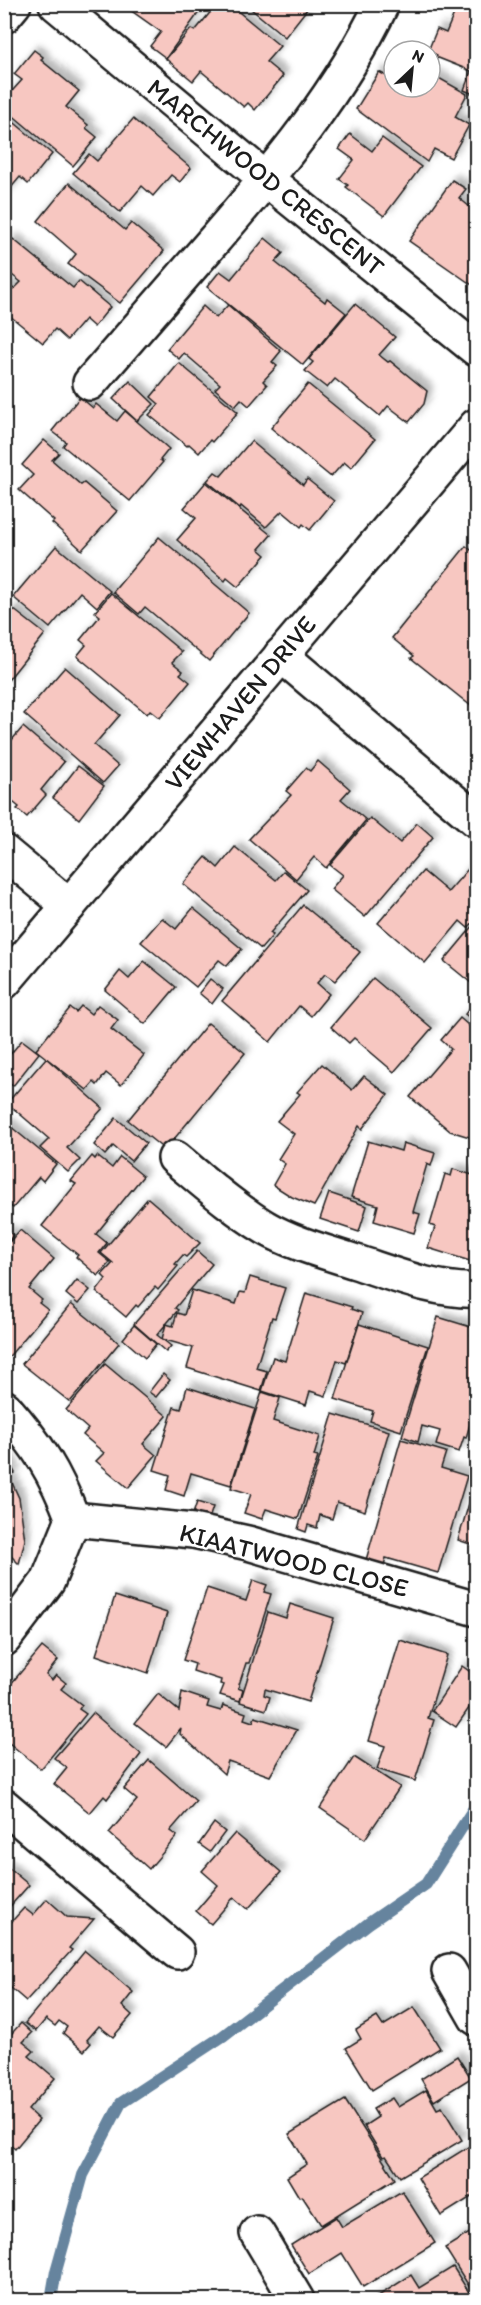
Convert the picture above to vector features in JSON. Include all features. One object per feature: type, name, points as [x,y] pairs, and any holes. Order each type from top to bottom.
[{"type":"street","points":[[4,16],[14,4]]},
{"type":"street","name":"MARCHWOOD CRESCENT","points":[[56,4],[266,179],[477,349]]},
{"type":"street","points":[[90,382],[266,179],[311,123],[346,71],[382,4]]},
{"type":"street","name":"VIEWHAVEN DRIVE","points":[[4,982],[477,426]]},
{"type":"street","points":[[281,655],[477,820]]},
{"type":"street","points":[[4,852],[69,906]]},
{"type":"street","points":[[174,1158],[240,1211],[268,1229],[297,1242],[404,1278],[464,1291],[477,1290]]},
{"type":"street","points":[[4,1407],[30,1435],[58,1481],[73,1519],[48,1581],[4,1639]]},
{"type":"street","name":"KIAATWOOD CLOSE","points":[[73,1519],[193,1531],[248,1543],[477,1609]]},
{"type":"street","points":[[4,1806],[177,1952]]},
{"type":"street","points":[[449,1971],[477,2018]]},
{"type":"street","points":[[257,2233],[297,2301]]},
{"type":"building","points":[[128,4],[205,4],[166,58],[150,46],[161,32],[126,7]]},
{"type":"building","points":[[217,4],[229,4],[280,46],[266,62],[283,76],[255,110],[248,103],[244,107],[201,71],[193,81],[166,59],[191,29],[195,31]]},
{"type":"building","points":[[245,4],[311,4],[285,37]]},
{"type":"building","points":[[458,4],[466,4],[476,9],[476,95],[464,90],[471,71],[442,59],[442,39],[433,39],[437,29],[446,33]]},
{"type":"building","points":[[34,50],[43,57],[41,60],[79,91],[66,107],[88,125],[86,128],[97,137],[73,166],[4,108],[4,100],[22,80],[14,74]]},
{"type":"building","points":[[379,72],[382,74],[382,99],[442,99],[442,80],[467,94],[455,117],[469,125],[451,158],[434,149],[427,162],[356,109]]},
{"type":"building","points":[[4,114],[52,154],[28,184],[20,177],[4,196]]},
{"type":"building","points":[[133,119],[191,168],[180,182],[171,175],[153,196],[142,186],[120,212],[73,173],[89,154],[97,161]]},
{"type":"building","points":[[350,134],[372,151],[382,138],[421,167],[384,216],[339,179],[354,160],[339,149]]},
{"type":"building","points":[[476,176],[476,193],[469,188]]},
{"type":"building","points":[[452,180],[466,189],[459,198],[476,212],[475,287],[409,241]]},
{"type":"building","points":[[69,183],[125,230],[131,223],[164,251],[120,303],[68,264],[76,254],[38,221]]},
{"type":"building","points":[[265,238],[283,253],[275,262],[325,302],[327,298],[346,313],[303,365],[207,287],[220,271],[231,279]]},
{"type":"building","points":[[13,239],[73,288],[79,281],[110,307],[94,327],[85,319],[67,340],[55,329],[43,343],[4,311],[4,281],[14,289],[21,282],[4,269],[4,250]]},
{"type":"building","points":[[355,304],[395,337],[379,355],[427,391],[424,404],[409,422],[388,406],[380,416],[335,379],[327,388],[305,371],[313,362],[309,359]]},
{"type":"building","points":[[228,305],[281,351],[272,362],[277,366],[263,381],[267,385],[249,406],[241,399],[235,406],[215,389],[220,384],[184,353],[179,359],[167,349],[203,306],[216,318]]},
{"type":"building","points":[[179,363],[238,412],[212,442],[210,440],[199,453],[149,415],[159,404],[151,397]]},
{"type":"building","points":[[130,381],[154,404],[137,421],[113,399]]},
{"type":"building","points":[[308,384],[375,439],[351,468],[344,462],[331,477],[271,428]]},
{"type":"building","points":[[80,397],[93,408],[96,404],[117,421],[125,411],[169,449],[160,460],[163,462],[130,501],[63,446],[66,442],[52,431]]},
{"type":"building","points":[[44,440],[59,453],[52,460],[117,511],[82,550],[19,490],[33,475],[22,465]]},
{"type":"building","points":[[251,441],[303,485],[307,479],[334,501],[310,530],[303,524],[301,527],[282,511],[266,527],[207,481],[215,472],[221,476]]},
{"type":"building","points":[[206,482],[271,535],[259,549],[266,555],[238,587],[227,578],[225,581],[177,540],[196,518],[184,508]]},
{"type":"building","points":[[159,537],[249,613],[209,661],[145,607],[139,614],[113,592]]},
{"type":"building","points":[[56,546],[110,591],[97,607],[80,592],[50,628],[13,597]]},
{"type":"building","points":[[466,546],[476,554],[476,700],[471,706],[411,658],[414,656],[392,638]]},
{"type":"building","points":[[111,593],[182,652],[172,662],[183,671],[180,674],[190,682],[160,718],[150,710],[147,714],[77,656],[86,645],[80,640],[100,616],[95,612]]},
{"type":"building","points":[[13,609],[45,634],[4,685],[4,620]]},
{"type":"building","points":[[65,667],[120,715],[94,745],[118,766],[103,783],[24,714]]},
{"type":"building","points":[[23,727],[64,762],[41,790],[46,795],[27,817],[4,795],[4,749]]},
{"type":"building","points":[[318,761],[350,789],[341,799],[366,820],[326,868],[314,857],[296,879],[249,839],[291,795],[286,791],[306,768],[310,771]]},
{"type":"building","points":[[78,766],[104,786],[79,819],[53,798]]},
{"type":"building","points":[[370,818],[400,843],[417,823],[433,837],[365,917],[331,889],[343,875],[330,865]]},
{"type":"building","points":[[235,847],[276,880],[284,871],[307,890],[270,933],[273,935],[261,949],[183,884],[206,857],[218,868]]},
{"type":"building","points":[[468,869],[476,877],[476,919],[468,928],[460,921],[425,963],[378,923],[423,871],[448,892]]},
{"type":"building","points":[[303,905],[360,952],[335,981],[325,974],[317,983],[329,994],[311,1016],[299,1006],[270,1042],[222,1001]]},
{"type":"building","points":[[193,908],[242,949],[227,966],[219,960],[196,987],[141,942],[162,918],[176,929]]},
{"type":"building","points":[[474,925],[476,928],[476,987],[444,961]]},
{"type":"building","points":[[144,961],[176,987],[145,1024],[105,990],[120,971],[129,979]]},
{"type":"building","points":[[373,978],[432,1028],[394,1072],[354,1038],[349,1043],[331,1027]]},
{"type":"building","points":[[210,979],[223,989],[212,1004],[199,993]]},
{"type":"building","points":[[474,1002],[476,1003],[476,1023],[465,1014]]},
{"type":"building","points":[[98,1005],[118,1020],[111,1029],[144,1055],[121,1085],[106,1073],[97,1085],[94,1082],[87,1090],[36,1050],[70,1008],[76,1012],[81,1006],[91,1014]]},
{"type":"building","points":[[460,1018],[476,1032],[476,1139],[450,1131],[410,1097],[451,1049],[441,1040]]},
{"type":"building","points":[[208,1023],[245,1053],[165,1150],[128,1120]]},
{"type":"building","points":[[22,1040],[39,1053],[13,1086],[4,1079],[4,1062]]},
{"type":"building","points":[[46,1058],[103,1108],[67,1148],[80,1160],[68,1172],[40,1148],[49,1139],[7,1103]]},
{"type":"building","points":[[322,1064],[352,1090],[364,1076],[388,1095],[362,1129],[359,1126],[314,1206],[292,1197],[273,1185],[285,1164],[278,1159],[294,1134],[277,1121],[300,1094],[297,1092]]},
{"type":"building","points":[[116,1118],[146,1143],[131,1161],[113,1146],[105,1155],[94,1145]]},
{"type":"building","points":[[4,1121],[56,1164],[43,1181],[39,1177],[13,1208],[4,1201]]},
{"type":"building","points":[[368,1141],[401,1151],[403,1143],[435,1153],[431,1166],[427,1164],[413,1212],[420,1214],[414,1233],[374,1221],[378,1205],[351,1197]]},
{"type":"building","points":[[92,1156],[95,1159],[97,1156],[112,1168],[120,1157],[143,1176],[96,1234],[107,1243],[99,1253],[110,1262],[98,1276],[76,1257],[78,1255],[42,1226],[76,1184],[71,1181]]},
{"type":"building","points":[[453,1169],[476,1176],[476,1240],[470,1261],[428,1248],[435,1227],[430,1225],[445,1174],[451,1176]]},
{"type":"building","points":[[329,1193],[367,1206],[359,1232],[320,1219]]},
{"type":"building","points":[[148,1198],[200,1243],[186,1257],[183,1255],[175,1264],[178,1266],[158,1290],[155,1287],[126,1317],[96,1292],[106,1279],[102,1275],[113,1263],[101,1253]]},
{"type":"building","points":[[4,1229],[13,1235],[5,1247],[4,1247]]},
{"type":"building","points":[[20,1230],[54,1259],[29,1289],[42,1300],[39,1303],[48,1310],[7,1359],[4,1357],[4,1248]]},
{"type":"building","points":[[197,1251],[212,1264],[175,1308],[178,1310],[157,1335],[171,1346],[166,1352],[134,1324]]},
{"type":"building","points":[[250,1277],[285,1288],[275,1318],[272,1317],[256,1368],[267,1371],[261,1391],[187,1368],[193,1348],[162,1339],[166,1324],[173,1326],[177,1313],[184,1315],[192,1290],[236,1304],[240,1292],[245,1293]]},
{"type":"building","points":[[77,1280],[90,1290],[78,1304],[66,1294]]},
{"type":"building","points":[[306,1293],[352,1307],[351,1309],[362,1313],[346,1363],[337,1360],[326,1396],[310,1391],[306,1405],[262,1391],[273,1357],[285,1361]]},
{"type":"building","points":[[71,1304],[119,1343],[70,1402],[22,1364]]},
{"type":"building","points":[[438,1317],[474,1328],[471,1335],[476,1336],[476,1403],[466,1438],[464,1437],[459,1452],[436,1445],[440,1431],[422,1426],[418,1442],[402,1436]]},
{"type":"building","points":[[359,1324],[428,1346],[401,1431],[370,1421],[373,1411],[335,1399]]},
{"type":"building","points":[[134,1325],[156,1344],[145,1358],[123,1339]]},
{"type":"building","points":[[105,1364],[167,1416],[143,1444],[156,1455],[128,1488],[96,1461],[104,1453],[83,1435],[88,1429],[66,1410]]},
{"type":"building","points":[[163,1374],[170,1380],[156,1397],[149,1392]]},
{"type":"building","points":[[187,1387],[255,1409],[231,1485],[191,1473],[184,1496],[166,1490],[170,1475],[154,1470],[174,1407],[181,1409]]},
{"type":"building","points":[[262,1392],[280,1398],[273,1421],[320,1436],[314,1456],[318,1457],[298,1519],[266,1509],[262,1519],[244,1513],[251,1494],[231,1488]]},
{"type":"building","points":[[333,1414],[389,1431],[365,1511],[337,1502],[332,1519],[320,1515],[317,1528],[308,1525],[306,1532],[298,1529]]},
{"type":"building","points":[[401,1439],[446,1452],[441,1468],[467,1476],[438,1573],[386,1558],[384,1565],[366,1560]]},
{"type":"building","points":[[4,1453],[15,1473],[9,1476],[19,1498],[25,1540],[19,1564],[8,1553],[4,1557]]},
{"type":"building","points":[[476,1480],[476,1546],[458,1540]]},
{"type":"building","points":[[197,1502],[213,1507],[208,1522],[192,1517]]},
{"type":"building","points":[[476,1546],[476,1558],[472,1557]]},
{"type":"building","points":[[253,1580],[267,1585],[264,1592],[271,1594],[249,1663],[246,1663],[238,1688],[243,1690],[240,1701],[220,1695],[224,1685],[220,1684],[221,1680],[193,1671],[195,1664],[183,1660],[207,1588],[246,1601]]},
{"type":"building","points":[[115,1596],[167,1613],[148,1673],[96,1655]]},
{"type":"building","points":[[290,1604],[334,1618],[308,1702],[265,1689],[264,1695],[270,1697],[266,1710],[240,1702],[268,1612],[286,1618]]},
{"type":"building","points":[[400,1640],[447,1655],[428,1718],[434,1720],[415,1781],[377,1769],[385,1746],[369,1741]]},
{"type":"building","points":[[42,1647],[58,1660],[46,1675],[52,1680],[56,1675],[66,1683],[61,1689],[82,1705],[79,1709],[86,1714],[41,1769],[4,1739],[4,1692]]},
{"type":"building","points":[[462,1666],[476,1676],[476,1698],[456,1727],[432,1711]]},
{"type":"building","points":[[182,1692],[209,1701],[207,1707],[221,1711],[223,1705],[246,1713],[244,1719],[253,1722],[255,1717],[297,1730],[270,1776],[228,1761],[224,1774],[180,1734],[181,1728],[166,1747],[135,1723],[158,1694],[179,1711]]},
{"type":"building","points":[[93,1713],[141,1754],[107,1799],[104,1796],[90,1813],[54,1784],[67,1768],[54,1758]]},
{"type":"building","points":[[354,1757],[400,1787],[365,1839],[320,1808]]},
{"type":"building","points":[[149,1760],[196,1801],[170,1831],[177,1836],[149,1869],[109,1833],[137,1800],[124,1789]]},
{"type":"building","points":[[214,1823],[225,1832],[210,1852],[199,1844]]},
{"type":"building","points":[[235,1833],[281,1872],[248,1909],[234,1897],[211,1924],[196,1911],[218,1885],[202,1871]]},
{"type":"building","points":[[4,1864],[29,1885],[4,1913]]},
{"type":"building","points":[[47,1899],[67,1917],[94,1919],[69,1948],[72,1950],[26,2001],[4,1982],[4,1930],[24,1908],[33,1915]]},
{"type":"building","points":[[85,1951],[133,1992],[122,2006],[132,2015],[113,2037],[99,2026],[87,2040],[91,2043],[84,2051],[63,2033],[67,2027],[59,2021],[55,2026],[46,2019],[36,2031],[25,2023]]},
{"type":"building","points":[[414,2007],[440,2048],[372,2090],[346,2048],[361,2039],[356,2030],[377,2017],[383,2026]]},
{"type":"building","points":[[21,2023],[32,2033],[23,2042],[34,2051],[29,2056],[55,2078],[28,2110],[39,2120],[15,2149],[4,2140],[4,2042]]},
{"type":"building","points":[[457,2056],[471,2078],[434,2101],[421,2079]]},
{"type":"building","points":[[426,2090],[437,2109],[442,2107],[462,2140],[400,2177],[386,2156],[383,2157],[364,2126],[378,2117],[373,2109],[392,2098],[398,2107]]},
{"type":"building","points":[[345,2100],[395,2179],[321,2225],[287,2177],[307,2164],[289,2134]]},
{"type":"building","points":[[476,2142],[476,2194],[441,2216],[418,2178]]},
{"type":"building","points":[[402,2191],[435,2243],[363,2287],[342,2253],[309,2274],[291,2245],[336,2217],[342,2227]]},
{"type":"building","points":[[476,2229],[476,2300],[471,2300],[469,2297],[474,2294],[445,2248]]},
{"type":"building","points":[[453,2267],[470,2294],[465,2297],[467,2300],[372,2300],[411,2275],[419,2288]]},
{"type":"waterway","points":[[51,2300],[56,2271],[83,2175],[121,2103],[223,2036],[369,1923],[426,1884],[476,1805]]}]
